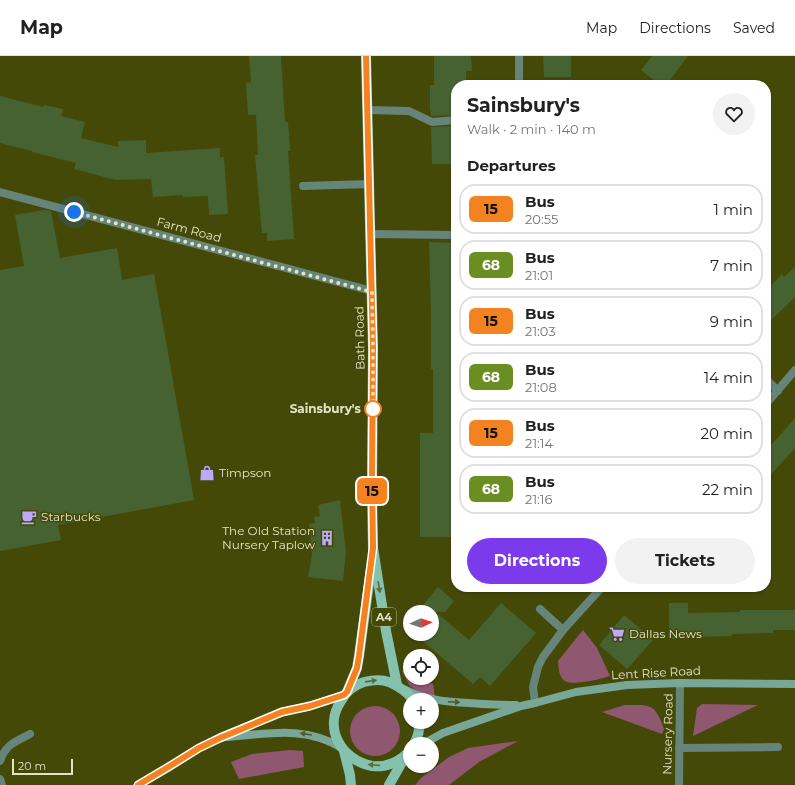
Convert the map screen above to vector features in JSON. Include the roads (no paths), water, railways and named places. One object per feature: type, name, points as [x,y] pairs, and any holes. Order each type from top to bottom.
[{"type":"main road","name":"Bath Road","points":[[366,56],[373,348],[373,548],[386,631],[400,687]]},
{"type":"main road","name":"Bath Road","points":[[343,749],[336,735],[334,720],[337,707],[346,693],[357,668],[373,548]]},
{"type":"main road","points":[[346,693],[358,684],[372,680],[384,680],[400,687],[406,693]]},
{"type":"main road","points":[[343,749],[350,757],[362,764],[374,766],[396,762],[403,756]]},
{"type":"main road","points":[[343,749],[348,762],[351,785]]},
{"type":"main road","points":[[389,785],[403,762]]},
{"type":"street","points":[[519,56],[519,80]]},
{"type":"street","points":[[367,110],[409,111],[432,122],[451,120]]},
{"type":"street","points":[[303,186],[370,184]]},
{"type":"street","name":"Farm Road","points":[[0,192],[372,292]]},
{"type":"street","points":[[371,234],[451,235]]},
{"type":"street","points":[[771,399],[795,370]]},
{"type":"street","points":[[771,384],[778,391]]},
{"type":"street","points":[[535,703],[534,687],[538,667],[543,657],[563,630],[597,592]]},
{"type":"street","points":[[540,609],[563,630]]},
{"type":"street","name":"Lent Rise Road","points":[[436,737],[443,733],[521,706],[576,692],[627,685],[680,683],[795,684]]},
{"type":"street","name":"Nursery Road","points":[[679,785],[680,683]]},
{"type":"street","name":"Lent Rise Road","points":[[400,687],[413,694],[441,701],[521,706]]},
{"type":"street","points":[[138,785],[199,748],[220,738],[282,712],[310,706],[346,693]]},
{"type":"street","points":[[220,738],[301,733],[323,738],[343,749]]},
{"type":"street","points":[[0,761],[4,750],[30,734]]},
{"type":"street","points":[[679,748],[778,747]]},
{"type":"street","points":[[0,779],[2,785]]},
{"type":"place","name":"Sainsbury's","points":[[373,409]]},
{"type":"place","name":"Timpson","points":[[207,473]]},
{"type":"place","name":"Starbucks","points":[[29,517]]},
{"type":"place","name":"The Old Station Nursery Taplow","points":[[327,538]]},
{"type":"place","name":"Dallas News","points":[[617,634]]}]
